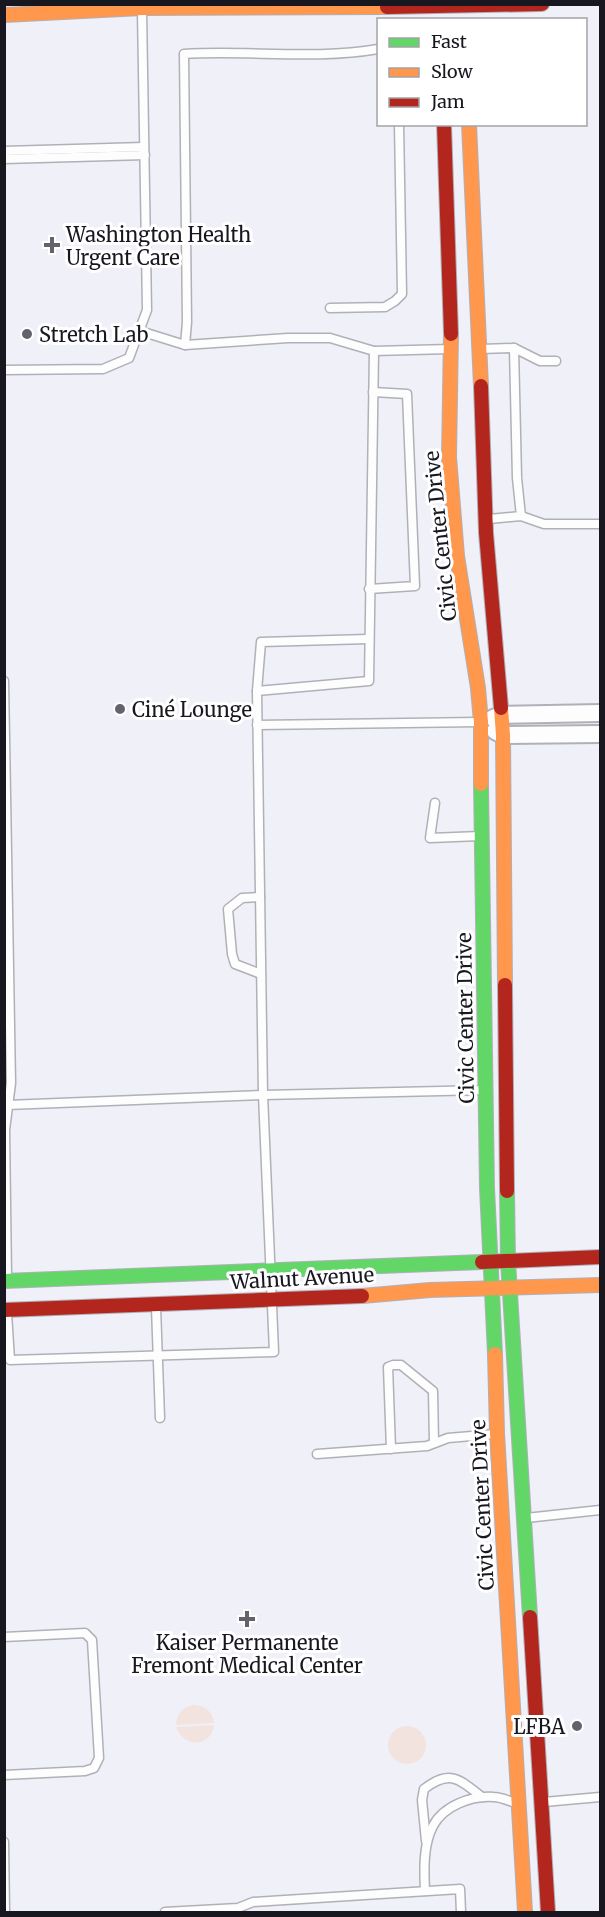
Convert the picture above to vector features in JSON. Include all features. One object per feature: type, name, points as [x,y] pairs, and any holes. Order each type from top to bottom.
[{"type":"main road","points":[[4,15],[142,6],[377,7],[463,10],[540,5]]},
{"type":"main road","points":[[505,18],[519,10],[540,5]]},
{"type":"main road","points":[[377,7],[399,18]]},
{"type":"main road","name":"Civic Center Drive","points":[[444,126],[451,349],[449,457],[453,519],[481,723],[487,1188],[494,1312],[497,1433],[525,1912]]},
{"type":"main road","name":"Civic Center Drive","points":[[469,126],[485,520],[502,735],[509,1289],[548,1912]]},
{"type":"main road","name":"Walnut Avenue","points":[[6,1281],[600,1257]]},
{"type":"main road","name":"Walnut Avenue","points":[[6,1310],[363,1296],[440,1290],[600,1286]]},
{"type":"street","points":[[481,723],[501,715],[600,713]]},
{"type":"street","points":[[481,723],[502,735],[600,734]]},
{"type":"lane","points":[[4,370],[103,369],[129,358],[140,331],[147,310],[142,6]]},
{"type":"lane","points":[[185,345],[187,322],[184,54],[350,54],[377,50]]},
{"type":"lane","points":[[330,308],[385,307],[402,294],[399,126]]},
{"type":"lane","points":[[4,151],[144,151]]},
{"type":"lane","points":[[4,159],[144,151]]},
{"type":"lane","points":[[140,331],[185,345],[288,338],[330,338],[374,351],[451,349]]},
{"type":"lane","points":[[477,349],[514,348],[540,361],[556,361]]},
{"type":"lane","points":[[514,348],[517,478],[521,516]]},
{"type":"lane","points":[[257,692],[369,681],[374,351]]},
{"type":"lane","points":[[369,590],[415,586],[407,394],[373,392]]},
{"type":"lane","points":[[485,520],[521,516],[544,524],[600,524]]},
{"type":"lane","points":[[6,1310],[10,1360],[274,1352],[263,1095],[257,725],[261,642],[368,639]]},
{"type":"lane","points":[[4,681],[11,1083],[5,1130],[6,1281]]},
{"type":"lane","points":[[257,725],[481,723]]},
{"type":"lane","points":[[435,803],[430,837],[481,836]]},
{"type":"lane","points":[[260,897],[242,898],[228,909],[235,964],[261,974]]},
{"type":"lane","points":[[7,1105],[263,1095],[487,1090]]},
{"type":"lane","points":[[156,1304],[160,1418]]},
{"type":"lane","points":[[391,1449],[388,1367],[393,1365],[401,1365],[433,1391],[434,1443]]},
{"type":"lane","points":[[317,1454],[427,1446],[448,1438],[497,1433]]},
{"type":"lane","points":[[523,1518],[599,1508]]},
{"type":"lane","points":[[4,1637],[85,1633],[92,1640],[99,1758],[94,1768],[85,1771],[4,1775]]},
{"type":"lane","points":[[427,1847],[422,1800],[424,1789],[443,1777],[459,1779],[482,1797]]},
{"type":"lane","points":[[425,1891],[423,1864],[433,1825],[449,1809],[470,1799],[482,1797],[495,1797],[519,1804],[600,1797]]},
{"type":"lane","points":[[4,1842],[5,1912]]},
{"type":"lane","points":[[165,1912],[238,1908],[253,1902],[460,1889],[461,1912]]},
{"type":"shaded area","points":[[193,1705],[207,1710],[212,1715],[214,1723],[176,1725],[181,1712]]},
{"type":"shaded area","points":[[214,1725],[208,1738],[196,1742],[184,1739],[176,1727]]},
{"type":"shaded area","points":[[407,1726],[420,1732],[426,1745],[420,1758],[407,1764],[394,1758],[388,1745],[394,1732]]},
{"type":"traffic: fast","points":[[481,784],[487,1188],[495,1354]]},
{"type":"traffic: fast","points":[[507,1191],[508,1261],[530,1617]]},
{"type":"traffic: fast","points":[[4,1281],[482,1262]]},
{"type":"traffic: slow","points":[[4,15],[142,8],[387,7]]},
{"type":"traffic: slow","points":[[469,126],[481,386]]},
{"type":"traffic: slow","points":[[451,334],[449,457],[457,556],[478,688],[481,722],[481,784]]},
{"type":"traffic: slow","points":[[501,708],[505,985]]},
{"type":"traffic: slow","points":[[362,1296],[430,1290],[600,1285]]},
{"type":"traffic: slow","points":[[495,1354],[497,1433],[525,1912]]},
{"type":"traffic: jam","points":[[387,7],[542,4]]},
{"type":"traffic: jam","points":[[444,126],[451,334]]},
{"type":"traffic: jam","points":[[481,386],[486,533],[501,708]]},
{"type":"traffic: jam","points":[[505,985],[507,1191]]},
{"type":"traffic: jam","points":[[482,1262],[600,1257]]},
{"type":"traffic: jam","points":[[4,1310],[362,1296]]},
{"type":"traffic: jam","points":[[530,1617],[548,1912]]},
{"type":"place","name":"Washington Health Urgent Care","points":[[52,245]]},
{"type":"place","name":"Stretch Lab","points":[[27,334]]},
{"type":"place","name":"Ciné Lounge","points":[[120,709]]},
{"type":"place","name":"Kaiser Permanente Fremont Medical Center","points":[[247,1619]]},
{"type":"place","name":"LFBA","points":[[577,1726]]}]
